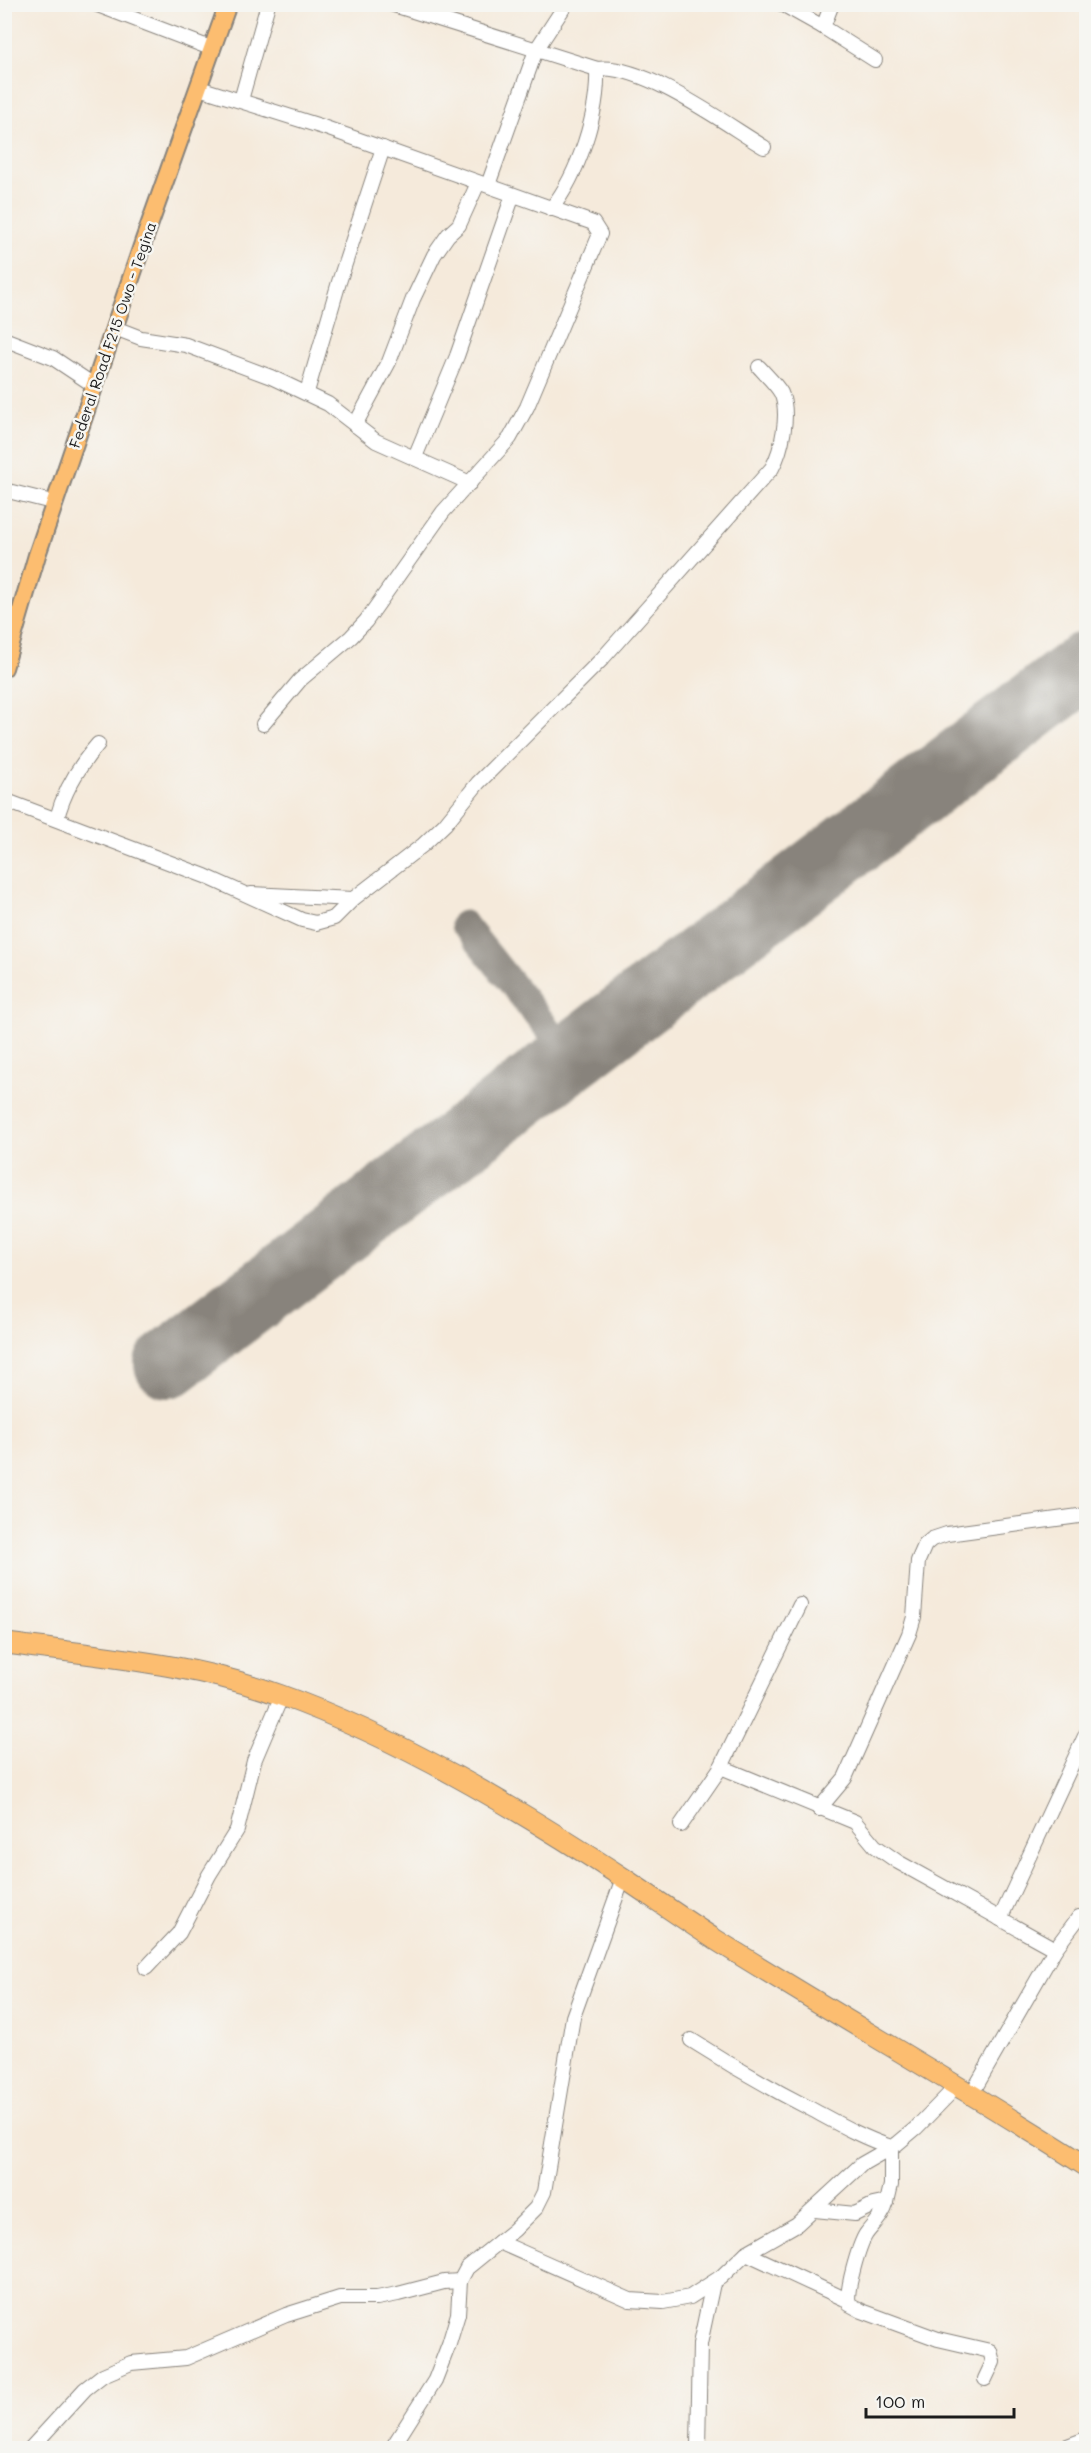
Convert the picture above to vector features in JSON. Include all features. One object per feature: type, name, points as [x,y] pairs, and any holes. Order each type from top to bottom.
[{"type":"highway","points":[[4,1643],[178,1668],[244,1683],[282,1695],[353,1725],[432,1764],[623,1878],[773,1976],[926,2066],[1086,2166]]},
{"type":"main road","name":"Federal Road F215 Owo - Tegina","points":[[4,668],[23,599],[144,240],[228,4]]},
{"type":"street","points":[[95,4],[213,50]]},
{"type":"street","points":[[241,100],[268,4]]},
{"type":"street","points":[[391,4],[597,69],[614,68],[651,81],[764,147]]},
{"type":"street","points":[[355,425],[389,362],[413,299],[434,255],[448,235],[459,225],[483,184],[536,50],[566,4]]},
{"type":"street","points":[[782,4],[876,60]]},
{"type":"street","points":[[823,27],[832,4]]},
{"type":"street","points":[[551,209],[572,179],[597,99],[597,69]]},
{"type":"street","points":[[199,88],[383,148],[593,223],[600,234],[517,428],[443,512],[366,621],[351,637],[300,680],[263,724]]},
{"type":"street","points":[[307,392],[339,282],[383,148]]},
{"type":"street","points":[[415,457],[457,356],[513,195]]},
{"type":"street","points":[[115,328],[141,338],[186,345],[307,392],[328,404],[376,441],[470,483]]},
{"type":"street","points":[[4,339],[53,358],[95,386]]},
{"type":"street","points":[[4,801],[57,818],[249,894],[276,909],[316,923],[334,918],[353,899],[423,845],[445,824],[478,783],[602,659],[772,468],[777,459],[784,407],[780,392],[759,367]]},
{"type":"street","points":[[4,490],[56,503]]},
{"type":"street","points":[[57,818],[67,791],[80,768],[98,744]]},
{"type":"street","points":[[249,894],[353,899]]},
{"type":"street","points":[[819,1809],[845,1778],[909,1634],[914,1617],[918,1561],[925,1545],[932,1539],[947,1534],[1086,1515]]},
{"type":"street","points":[[681,1825],[721,1767],[800,1605]]},
{"type":"street","points":[[146,1968],[179,1933],[209,1875],[237,1830],[254,1761],[282,1695]]},
{"type":"street","points":[[1000,1919],[1086,1734]]},
{"type":"street","points":[[721,1767],[855,1822],[874,1846],[898,1862],[1054,1949]]},
{"type":"street","points":[[392,2448],[435,2380],[458,2314],[460,2281],[467,2268],[514,2230],[536,2208],[544,2192],[573,2017],[623,1878]]},
{"type":"street","points":[[498,2242],[630,2300],[663,2302],[690,2297],[713,2283],[746,2253],[797,2224],[862,2164],[891,2147],[964,2091],[1054,1949],[1079,1917]]},
{"type":"street","points":[[691,2040],[751,2078],[843,2126],[891,2147]]},
{"type":"street","points":[[848,2300],[859,2248],[868,2231],[884,2211],[887,2202],[891,2185],[891,2147]]},
{"type":"street","points":[[814,2210],[855,2214],[873,2205],[887,2202]]},
{"type":"street","points":[[746,2253],[848,2300],[849,2304],[862,2311],[938,2339],[990,2351],[993,2362],[985,2379]]},
{"type":"street","points":[[31,2448],[85,2389],[103,2375],[131,2363],[186,2358],[286,2315],[340,2298],[377,2298],[444,2282],[460,2281]]},
{"type":"street","points":[[698,2448],[700,2344],[713,2283]]},
{"type":"street","points":[[1062,2448],[1086,2439]]},
{"type":"taxiway","points":[[464,924],[571,1058]]},
{"type":"runway","points":[[168,1364],[1086,665]]}]
